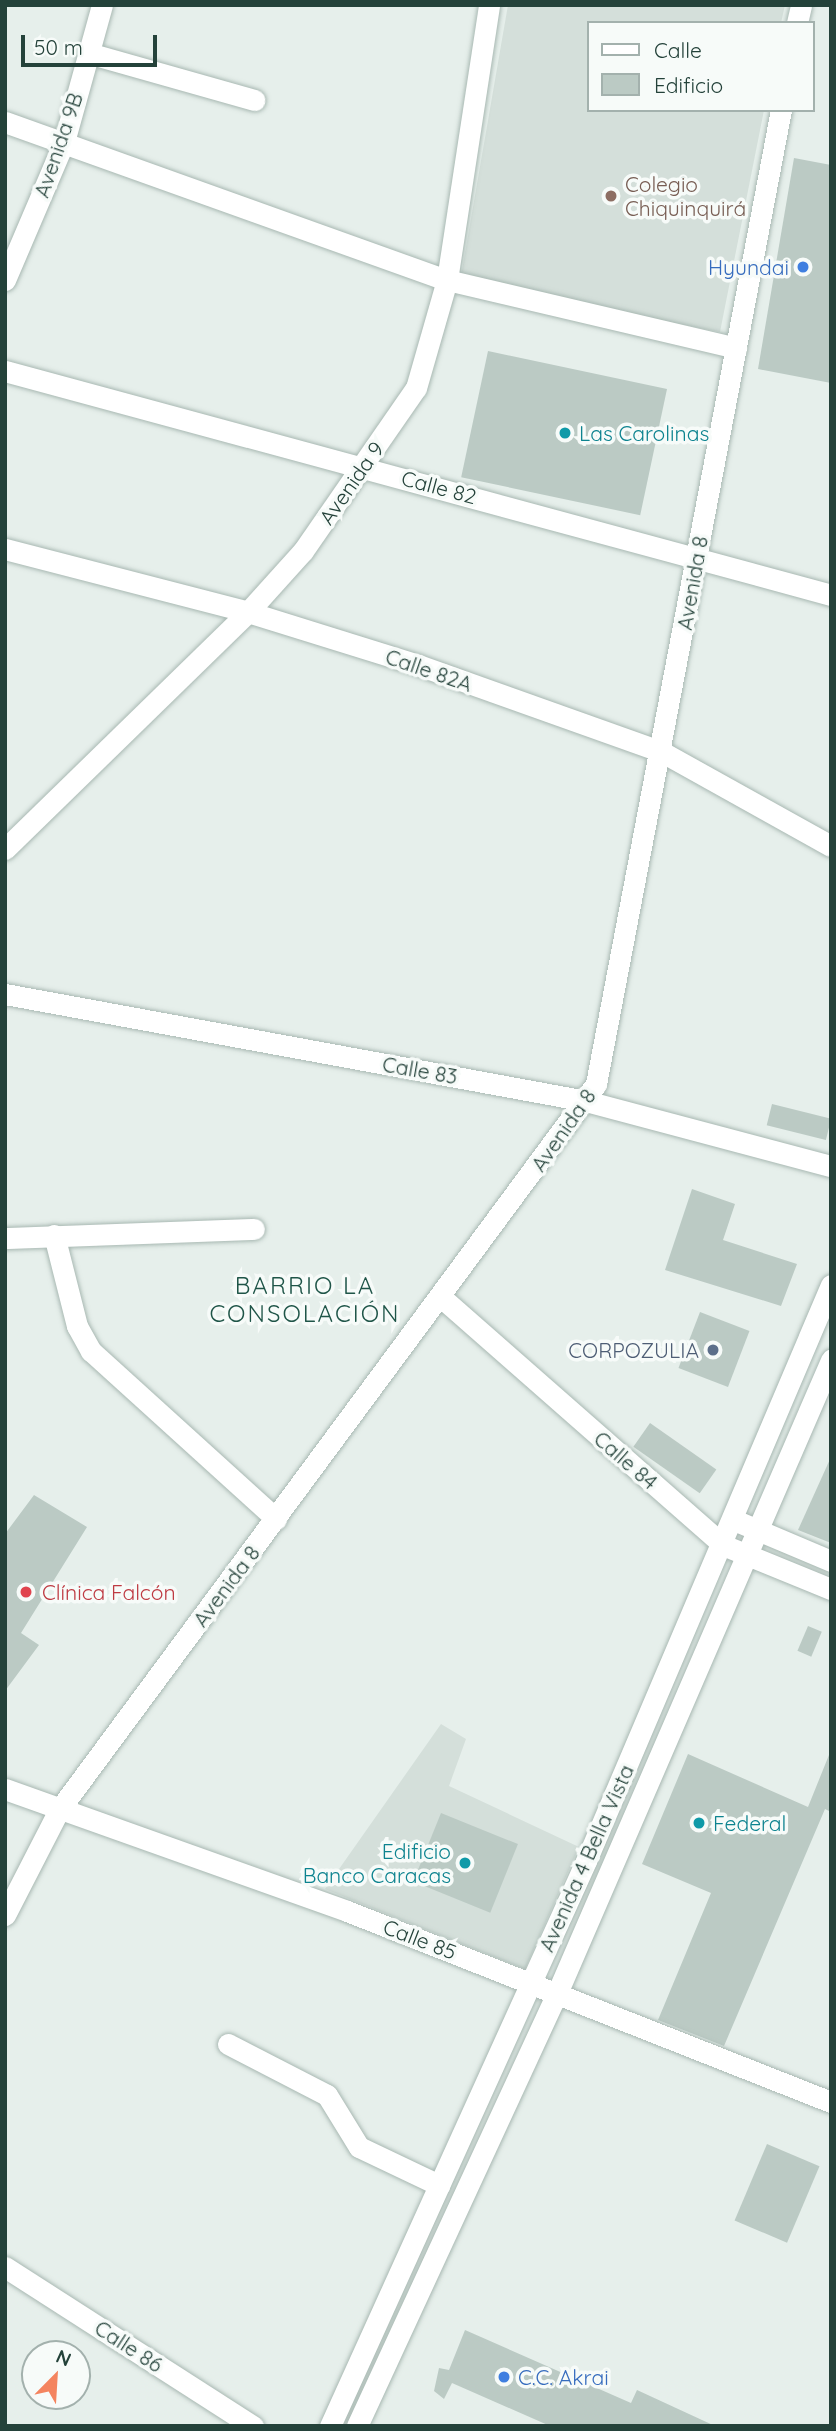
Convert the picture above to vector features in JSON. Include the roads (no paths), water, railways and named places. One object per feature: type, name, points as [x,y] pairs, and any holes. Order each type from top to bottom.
[{"type":"street","name":"Avenida 9B","points":[[5,280],[64,142],[102,5]]},
{"type":"street","name":"Avenida 9","points":[[5,849],[248,612],[303,551],[364,467],[416,388],[447,280],[489,5]]},
{"type":"street","points":[[88,53],[254,100]]},
{"type":"street","name":"Avenida 8","points":[[5,1915],[59,1810],[596,1084],[662,752],[696,556],[781,112]]},
{"type":"street","points":[[5,122],[447,280],[736,348]]},
{"type":"street","name":"Calle 82","points":[[5,371],[696,556],[831,595]]},
{"type":"street","name":"Calle 82A","points":[[5,549],[248,612],[418,665],[662,752],[831,846]]},
{"type":"street","name":"Calle 83","points":[[5,994],[586,1101],[831,1166]]},
{"type":"street","points":[[5,1238],[254,1229]]},
{"type":"street","points":[[54,1235],[77,1325],[91,1352],[276,1519]]},
{"type":"street","name":"Avenida 4 Bella Vista","points":[[330,2426],[531,1981],[734,1520],[831,1285]]},
{"type":"street","name":"Calle 84","points":[[441,1297],[723,1545],[831,1589]]},
{"type":"street","name":"Avenida 4 Bella Vista","points":[[357,2426],[558,1992],[831,1360]]},
{"type":"street","points":[[734,1520],[831,1561]]},
{"type":"street","name":"Calle 85","points":[[5,1789],[531,1981],[831,2102]]},
{"type":"street","points":[[228,2045],[327,2095],[359,2147],[439,2185]]},
{"type":"street","name":"Calle 86","points":[[5,2267],[253,2426]]},
{"type":"place","name":"Colegio Chiquinquirá","points":[[611,196]]},
{"type":"place","name":"Hyundai","points":[[803,267]]},
{"type":"place","name":"Las Carolinas","points":[[565,433]]},
{"type":"place","name":"CORPOZULIA","points":[[713,1350]]},
{"type":"place","name":"Clínica Falcón","points":[[26,1592]]},
{"type":"place","name":"Federal","points":[[699,1823]]},
{"type":"place","name":"Edificio Banco Caracas","points":[[465,1863]]},
{"type":"place","name":"C.C. Akrai","points":[[504,2377]]},
{"type":"district","name":"BARRIO LA CONSOLACIÓN","points":[[305,1300]]}]
